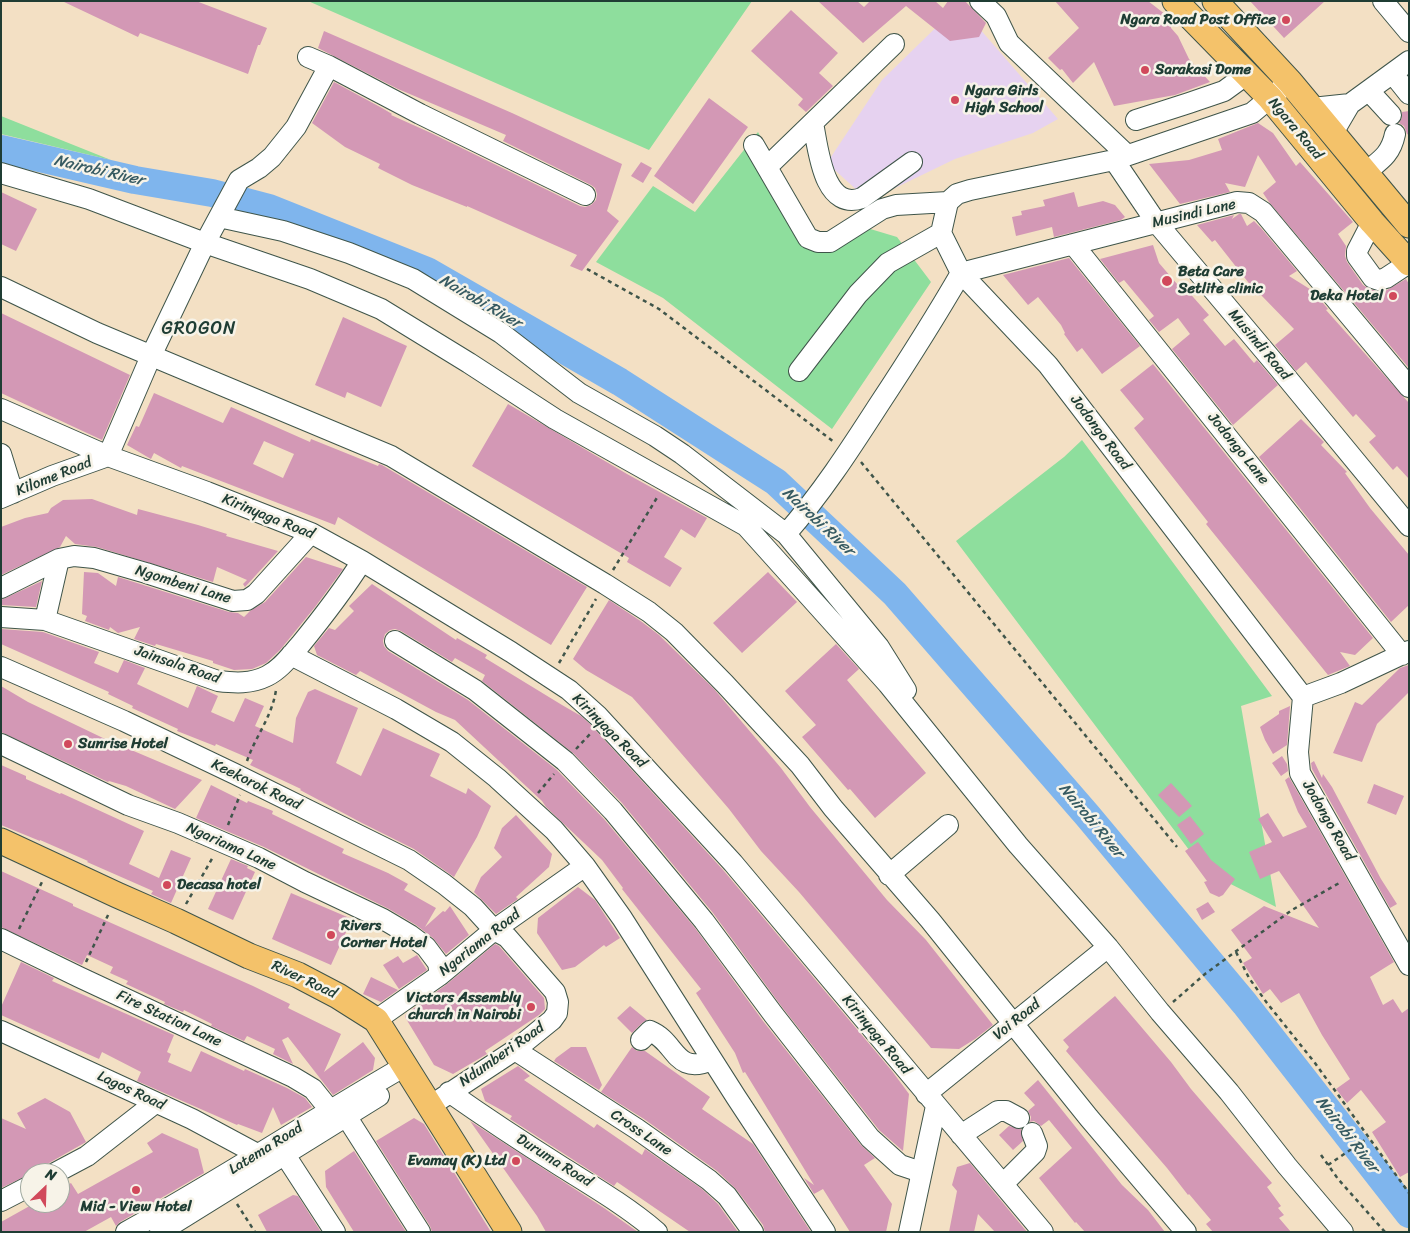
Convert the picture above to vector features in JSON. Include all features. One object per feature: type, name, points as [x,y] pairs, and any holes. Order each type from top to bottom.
[{"type":"main road","name":"Ngara Road","points":[[1175,1],[1270,98],[1372,222],[1409,263]]},
{"type":"main road","name":"Ngara Road","points":[[1215,1],[1290,82],[1409,225]]},
{"type":"main road","name":"River Road","points":[[1,841],[249,956],[298,975],[338,996],[376,1020],[408,1071],[440,1099],[509,1232]]},
{"type":"street","name":"Musindi Road","points":[[980,1],[996,16],[1009,43],[1120,158],[1156,222],[1409,526]]},
{"type":"street","points":[[1382,1],[1409,32]]},
{"type":"street","points":[[767,167],[894,44]]},
{"type":"street","points":[[308,56],[420,114],[585,195]]},
{"type":"street","points":[[1333,133],[1350,104],[1409,61]]},
{"type":"street","points":[[108,456],[151,356],[204,243],[239,180],[272,158],[296,127],[329,66]]},
{"type":"street","points":[[1393,74],[1409,94]]},
{"type":"street","points":[[1136,120],[1189,104],[1224,90],[1246,75]]},
{"type":"street","points":[[799,371],[858,294],[888,263],[941,233],[948,202],[957,194],[1120,158],[1252,113],[1290,82]]},
{"type":"street","points":[[1366,172],[1388,154],[1393,145],[1393,125],[1369,91]]},
{"type":"street","points":[[1312,108],[1350,104]]},
{"type":"street","points":[[813,123],[826,180],[837,194],[845,198],[854,201],[862,198],[912,162]]},
{"type":"street","points":[[754,145],[808,238],[818,242],[830,242],[882,209],[896,205],[948,202]]},
{"type":"street","points":[[1,173],[89,199],[204,243],[310,279],[381,309],[555,419],[746,526],[888,684],[1018,844],[1108,947],[1343,1232]]},
{"type":"street","name":"Musindi Lane","points":[[961,273],[1238,202],[1249,203],[1270,219],[1409,387]]},
{"type":"street","points":[[223,211],[349,253],[414,279],[501,332],[579,393],[655,436],[682,454],[786,534],[879,647],[936,744]]},
{"type":"street","points":[[1372,222],[1357,251],[1357,256],[1373,278],[1379,280],[1386,278],[1409,263]]},
{"type":"street","name":"Jodongo Road","points":[[941,233],[961,273],[1048,365],[1303,697],[1298,752],[1300,773],[1409,965]]},
{"type":"street","name":"Jodongo Lane","points":[[1073,244],[1405,653]]},
{"type":"street","points":[[786,534],[806,511],[848,453],[932,324],[961,273]]},
{"type":"street","points":[[1,287],[97,333],[391,456],[649,612],[674,632],[800,765],[833,808],[936,928],[1014,1023],[1089,1118],[1186,1232]]},
{"type":"street","name":"Kirinyaga Road","points":[[1,409],[108,456],[215,495],[310,533],[362,561],[511,652],[569,690],[598,716],[719,849],[1043,1232]]},
{"type":"street","points":[[1,454],[7,496]]},
{"type":"street","name":"Kilome Road","points":[[7,496],[52,476],[108,456]]},
{"type":"street","name":"Ngombeni Lane","points":[[1,588],[58,559],[74,556],[94,558],[229,599],[243,601],[252,598],[260,590],[310,533]]},
{"type":"street","points":[[45,620],[58,559]]},
{"type":"street","name":"Jainsala Road","points":[[1,617],[45,620],[218,681],[248,682],[266,676],[281,667],[326,613],[362,561]]},
{"type":"street","points":[[394,641],[475,690],[565,761],[612,811],[704,921],[773,1014],[870,1138],[900,1165],[921,1172]]},
{"type":"street","points":[[1303,697],[1341,683],[1405,653]]},
{"type":"street","points":[[291,655],[396,709],[452,742],[497,778],[554,830],[584,866],[622,918],[712,1060],[825,1232]]},
{"type":"street","name":"Keekorok Road","points":[[1,667],[97,709],[246,779],[409,860],[473,907],[494,930]]},
{"type":"street","name":"Ngariama Lane","points":[[1,744],[128,805],[259,858],[383,919],[426,947],[438,963],[440,974]]},
{"type":"street","points":[[889,874],[948,825]]},
{"type":"street","name":"Ngariama Road","points":[[376,1020],[440,974],[494,930],[584,866]]},
{"type":"street","name":"Ndumberi Road","points":[[440,1099],[515,1050],[552,1020],[557,1013],[558,1002],[556,992],[507,937],[494,930]]},
{"type":"street","name":"Fire Station Lane","points":[[7,941],[79,977],[293,1077],[313,1089],[338,1113],[420,1232]]},
{"type":"street","name":"Voi Road","points":[[931,1100],[1014,1023],[1108,947]]},
{"type":"street","points":[[642,1040],[650,1030],[658,1034],[677,1057],[691,1065],[699,1066],[712,1060]]},
{"type":"street","name":"Lagos Road","points":[[1,1031],[192,1119],[259,1155]]},
{"type":"street","name":"Cross Lane","points":[[515,1050],[636,1129],[709,1180],[727,1196],[753,1232]]},
{"type":"street","name":"Latema Road","points":[[126,1232],[216,1191],[408,1071]]},
{"type":"street","name":"Duruma Road","points":[[440,1099],[507,1132],[601,1192],[646,1222],[657,1232]]},
{"type":"street","points":[[909,1232],[921,1172],[931,1100]]},
{"type":"street","points":[[70,1165],[87,1156],[155,1102]]},
{"type":"street","points":[[961,1135],[998,1111],[1006,1111],[1026,1126],[1037,1146],[1035,1152],[1004,1184]]},
{"type":"street","points":[[288,1147],[335,1232]]},
{"type":"street","name":"Latema Road","points":[[167,1230],[259,1155],[288,1147]]},
{"type":"street","points":[[1,1201],[20,1191]]},
{"type":"path","points":[[587,269],[659,309],[864,465],[1177,847]]},
{"type":"path","points":[[550,678],[662,490],[664,480]]},
{"type":"path","points":[[176,921],[221,842],[246,779],[247,760],[267,720],[274,700]]},
{"type":"path","points":[[7,941],[50,865]]},
{"type":"path","points":[[1160,1012],[1205,974],[1292,910],[1357,873]]},
{"type":"path","points":[[79,977],[117,896]]},
{"type":"path","points":[[1235,953],[1249,978],[1315,1063],[1409,1193]]},
{"type":"path","points":[[1328,1165],[1368,1138]]},
{"type":"path","points":[[1322,1155],[1338,1179],[1385,1232]]},
{"type":"path","points":[[216,1191],[255,1232]]},
{"type":"shaded area","name":"Ngara Girls High School","points":[[959,5],[1058,119],[1033,133],[955,159],[891,190],[859,192],[827,163],[882,80]]},
{"type":"green space","points":[[308,1],[752,1],[649,150]]},
{"type":"green space","points":[[1,116],[111,160],[1,134]]},
{"type":"green space","points":[[758,132],[816,241],[857,225],[897,237],[931,282],[832,429],[663,298],[596,262],[653,186],[695,212]]},
{"type":"green space","points":[[1082,440],[1272,696],[1241,706],[1276,907],[1205,871],[956,541],[1064,457]]},
{"type":"building","points":[[62,1],[196,1],[267,28],[260,45],[258,45],[248,74],[140,33],[138,37]]},
{"type":"building","points":[[818,1],[857,1],[864,7],[870,1],[935,1],[943,8],[948,1],[965,1],[986,23],[979,37],[950,41],[906,6],[863,43]]},
{"type":"building","points":[[1055,1],[1148,1],[1170,18],[1171,28],[1178,36],[1189,59],[1210,82],[1175,95],[1114,106],[1094,62],[1073,83],[1062,69],[1060,70],[1048,58],[1079,28]]},
{"type":"building","name":"Ngara Road Post Office","points":[[1250,1],[1325,1],[1284,38]]},
{"type":"building","points":[[791,10],[838,53],[819,73],[833,86],[806,112],[798,105],[803,99],[751,51]]},
{"type":"building","points":[[324,31],[512,113],[622,164],[607,211],[619,221],[582,271],[570,266],[577,255],[467,206],[412,185],[378,168],[380,164],[345,147],[312,123],[334,82],[382,108],[391,115],[580,206],[591,205],[596,200],[595,188],[591,185],[503,141],[506,135],[398,89],[318,48]]},
{"type":"building","points":[[709,98],[748,127],[693,204],[654,176]]},
{"type":"building","points":[[1409,111],[1409,135],[1404,126],[1399,123],[1402,118],[1402,112]]},
{"type":"building","points":[[1258,123],[1273,133],[1296,166],[1300,162],[1353,222],[1338,234],[1346,246],[1345,256],[1347,262],[1363,285],[1378,291],[1380,294],[1406,279],[1409,284],[1408,367],[1269,202],[1263,193],[1276,182],[1258,155],[1245,187],[1225,183],[1230,192],[1180,204],[1149,164],[1189,160],[1222,150],[1218,139]]},
{"type":"building","points":[[641,162],[652,168],[643,183],[631,176]]},
{"type":"building","points":[[1,192],[37,209],[16,251],[1,244]]},
{"type":"building","points":[[1074,192],[1078,207],[1103,201],[1115,205],[1125,217],[1121,220],[1054,237],[1052,227],[1016,236],[1012,217],[1022,215],[1021,211],[1045,206],[1043,200]]},
{"type":"building","points":[[1241,214],[1247,226],[1254,221],[1261,228],[1297,271],[1289,276],[1313,291],[1328,309],[1326,310],[1409,403],[1409,479],[1397,466],[1393,470],[1369,442],[1376,436],[1356,414],[1353,417],[1306,362],[1296,371],[1275,345],[1294,329],[1261,295],[1259,296],[1215,240],[1212,242],[1197,225],[1234,215],[1232,219]]},
{"type":"building","points":[[1153,245],[1159,263],[1183,291],[1186,289],[1209,315],[1203,320],[1225,346],[1234,339],[1254,363],[1257,360],[1278,385],[1233,425],[1172,349],[1190,334],[1178,318],[1159,332],[1149,320],[1154,316],[1124,280],[1119,283],[1100,259]]},
{"type":"building","points":[[1069,258],[1140,346],[1102,374],[1082,348],[1077,352],[1064,334],[1061,325],[1038,297],[1028,305],[1003,275]]},
{"type":"building","points":[[1,313],[130,375],[102,440],[1,393]]},
{"type":"building","points":[[343,317],[407,346],[381,407],[347,392],[345,398],[315,385]]},
{"type":"building","points":[[1153,364],[1373,638],[1355,655],[1340,652],[1350,666],[1328,675],[1206,524],[1208,522],[1134,428],[1144,419],[1120,390]]},
{"type":"building","points":[[154,393],[223,423],[231,407],[310,442],[311,439],[378,466],[379,464],[382,465],[587,587],[551,645],[338,517],[335,525],[182,466],[181,468],[154,453],[151,459],[127,445],[136,426],[139,427]],"holes":[[[264,441],[294,454],[283,478],[253,464]]]},
{"type":"building","points":[[508,404],[627,474],[707,518],[695,538],[681,529],[664,557],[682,568],[670,587],[627,562],[629,558],[472,466]]},
{"type":"building","points":[[1301,419],[1324,442],[1321,445],[1347,472],[1345,473],[1370,508],[1409,555],[1409,605],[1391,622],[1259,457]]},
{"type":"building","points":[[92,499],[137,515],[138,509],[198,525],[227,534],[226,536],[278,551],[245,587],[243,584],[247,580],[217,567],[213,582],[97,547],[75,544],[66,536],[60,547],[1,575],[1,527],[25,518],[48,513],[51,508],[63,500]]},
{"type":"building","points":[[306,557],[343,569],[280,650],[266,663],[252,669],[234,670],[213,663],[213,661],[156,644],[155,646],[134,639],[140,627],[118,633],[110,627],[109,630],[85,621],[87,616],[82,614],[84,572],[98,573],[116,586],[118,577],[229,612],[238,613],[244,617],[265,602]]},
{"type":"building","points":[[768,572],[797,602],[742,653],[713,623]]},
{"type":"building","points":[[42,581],[36,607],[1,605],[1,600]]},
{"type":"building","points":[[372,584],[456,640],[457,638],[487,655],[485,658],[581,716],[590,724],[724,871],[892,1071],[909,1094],[903,1151],[879,1130],[782,1007],[713,913],[622,803],[573,753],[482,681],[485,675],[455,658],[452,662],[401,631],[395,629],[385,634],[383,641],[388,651],[468,700],[557,770],[604,819],[695,928],[763,1021],[861,1145],[875,1158],[864,1165],[892,1204],[886,1232],[850,1232],[823,1189],[814,1194],[804,1178],[814,1185],[745,1072],[743,1073],[735,1053],[696,993],[701,989],[622,889],[602,860],[455,720],[436,712],[360,671],[356,675],[317,655],[314,646],[329,628],[335,630],[354,611],[349,606]]},
{"type":"building","points":[[609,600],[659,635],[714,689],[781,768],[810,807],[887,900],[926,940],[993,1025],[959,1049],[931,1048],[799,892],[761,851],[729,809],[632,697],[586,670],[573,659]]},
{"type":"building","points":[[1,629],[43,632],[99,652],[94,663],[118,673],[124,660],[145,668],[137,684],[188,708],[197,686],[218,696],[211,712],[234,722],[245,698],[264,706],[255,726],[293,743],[296,718],[308,692],[315,689],[358,708],[336,763],[361,776],[383,728],[440,754],[430,776],[466,794],[468,788],[491,806],[477,837],[454,877],[414,849],[301,789],[250,765],[253,760],[216,744],[215,746],[177,731],[178,729],[132,708],[133,706],[108,694],[109,692],[1,644]]},
{"type":"building","points":[[836,644],[859,669],[847,680],[926,773],[875,818],[802,737],[816,725],[785,691]]},
{"type":"building","points":[[1409,665],[1409,692],[1377,724],[1362,762],[1333,753],[1355,702],[1362,705],[1400,668]]},
{"type":"building","points":[[1,686],[28,702],[103,738],[202,780],[175,809],[126,786],[108,782],[1,732]]},
{"type":"building","points":[[1290,706],[1287,745],[1273,754],[1260,727],[1279,714],[1279,711]]},
{"type":"building","points":[[1282,756],[1287,764],[1288,771],[1281,776],[1272,763]]},
{"type":"building","points":[[1314,761],[1322,778],[1323,774],[1332,787],[1381,879],[1397,904],[1390,908],[1312,769],[1311,763]]},
{"type":"building","points":[[1,765],[26,776],[26,779],[144,831],[129,864],[159,878],[171,850],[191,858],[171,903],[151,894],[153,891],[88,861],[1,825]]},
{"type":"building","points":[[1289,777],[1394,962],[1370,977],[1383,1005],[1393,999],[1402,1013],[1409,1008],[1409,1172],[1400,1177],[1372,1132],[1386,1122],[1361,1090],[1347,1103],[1336,1089],[1350,1079],[1322,1035],[1299,993],[1281,1003],[1270,989],[1263,994],[1243,963],[1252,958],[1231,930],[1264,906],[1319,928],[1279,871],[1260,879],[1249,852],[1272,842],[1258,819],[1268,813],[1283,837],[1307,827],[1298,812],[1285,780]]},
{"type":"building","points":[[1171,783],[1192,806],[1179,817],[1158,795]]},
{"type":"building","points":[[1374,784],[1404,796],[1396,815],[1367,803]]},
{"type":"building","points":[[211,785],[247,803],[248,801],[273,811],[272,814],[344,849],[342,853],[408,884],[404,890],[436,908],[425,927],[450,906],[469,935],[446,954],[433,938],[389,909],[264,847],[196,818]]},
{"type":"building","points":[[516,815],[552,854],[549,867],[516,897],[518,899],[496,914],[474,892],[481,877],[502,857],[494,848],[502,828]]},
{"type":"building","points":[[1190,816],[1204,834],[1191,844],[1177,825]]},
{"type":"building","points":[[1198,842],[1211,860],[1235,879],[1223,895],[1219,897],[1210,893],[1204,882],[1207,881],[1185,851]]},
{"type":"building","points":[[231,859],[248,866],[247,868],[255,872],[233,920],[208,909]]},
{"type":"building","points":[[1,871],[73,904],[73,906],[253,986],[290,1004],[288,1008],[341,1034],[324,1072],[363,1042],[375,1058],[373,1070],[333,1095],[288,1037],[282,1040],[293,1064],[273,1054],[275,1049],[247,1036],[244,1041],[211,1026],[212,1024],[184,1010],[183,1012],[164,1004],[165,1002],[126,984],[128,981],[110,973],[113,967],[87,955],[82,965],[1,927]]},
{"type":"building","points":[[578,887],[595,900],[620,938],[606,947],[604,945],[575,967],[562,970],[537,933],[538,918]]},
{"type":"building","points":[[291,893],[352,919],[331,965],[272,939]]},
{"type":"building","points":[[1208,902],[1215,912],[1202,920],[1196,909]]},
{"type":"building","points":[[495,944],[499,946],[544,998],[545,1009],[485,1051],[487,1054],[453,1074],[434,1065],[405,1017],[406,1014],[447,984]]},
{"type":"building","points":[[417,955],[427,970],[399,989],[383,965],[398,956],[403,963]]},
{"type":"building","points":[[21,962],[54,978],[52,981],[174,1035],[167,1052],[171,1054],[168,1062],[191,1072],[201,1051],[287,1088],[305,1098],[312,1107],[281,1125],[273,1107],[262,1133],[237,1125],[137,1081],[141,1072],[102,1052],[99,1059],[1,1015],[1,1007]]},
{"type":"building","points":[[371,977],[398,990],[381,1002],[363,994]]},
{"type":"building","points":[[1115,996],[1171,1062],[1191,1089],[1272,1183],[1267,1187],[1281,1206],[1278,1208],[1284,1215],[1279,1218],[1291,1232],[1213,1232],[1206,1224],[1211,1220],[1066,1051],[1069,1047],[1063,1040]]},
{"type":"building","points":[[630,1006],[647,1020],[632,1033],[617,1018]]},
{"type":"building","points":[[571,1047],[586,1047],[602,1085],[599,1090],[554,1061]]},
{"type":"building","points":[[632,1047],[637,1051],[645,1051],[710,1097],[702,1109],[753,1144],[811,1232],[765,1232],[763,1225],[736,1189],[717,1171],[644,1119],[601,1092]]},
{"type":"building","points":[[518,1066],[530,1076],[524,1080],[594,1128],[597,1124],[642,1155],[645,1149],[702,1189],[718,1204],[738,1232],[690,1232],[617,1182],[614,1186],[510,1119],[512,1116],[485,1101],[481,1089]]},
{"type":"building","points":[[1038,1080],[1122,1185],[1148,1210],[1165,1232],[1085,1232],[1075,1223],[1039,1178],[1072,1148],[1049,1120],[1041,1126],[1034,1121],[1030,1122],[1031,1117],[1028,1111],[1035,1105],[1024,1093]]},
{"type":"building","points":[[45,1098],[70,1112],[86,1142],[49,1163],[20,1163],[20,1179],[1,1188],[1,1118],[26,1129],[17,1113]]},
{"type":"building","points":[[414,1118],[424,1124],[491,1232],[432,1232],[376,1141]]},
{"type":"building","points":[[470,1121],[638,1232],[546,1232],[537,1216]]},
{"type":"building","points":[[1009,1126],[1021,1129],[1023,1141],[1013,1150],[999,1135]]},
{"type":"building","points":[[162,1133],[198,1149],[204,1173],[116,1226],[111,1217],[84,1232],[1,1232],[1,1222],[20,1211],[20,1213],[70,1213],[70,1184],[78,1194],[153,1152],[147,1143]]},
{"type":"building","points":[[354,1151],[406,1232],[354,1232],[326,1187],[325,1171]]},
{"type":"building","points":[[970,1163],[1027,1232],[995,1232],[978,1214],[974,1232],[949,1232],[957,1191],[952,1185],[957,1167]]},
{"type":"building","points":[[293,1195],[298,1196],[321,1232],[267,1232],[258,1215]]},
{"type":"waterway","name":"Nairobi River","points":[[1,149],[135,180],[212,193],[269,208],[427,271],[620,382],[776,482],[895,594],[1087,815],[1245,1004],[1409,1214]]},
{"type":"place","name":"Ngara Road Post Office","points":[[1286,20]]},
{"type":"place","name":"Sarakasi Dome","points":[[1145,70]]},
{"type":"place","name":"Ngara Girls High School","points":[[955,100]]},
{"type":"place","name":"Beta Care Setlite clinic","points":[[1167,281]]},
{"type":"place","name":"Deka Hotel","points":[[1393,296]]},
{"type":"place","name":"Sunrise Hotel","points":[[68,744]]},
{"type":"place","name":"Decasa hotel","points":[[167,885]]},
{"type":"place","name":"Rivers Corner Hotel","points":[[331,935]]},
{"type":"place","name":"Victors Assembly church in Nairobi","points":[[531,1007]]},
{"type":"place","name":"Evamay (K) Ltd","points":[[516,1161]]},
{"type":"place","name":"Mid - View Hotel","points":[[136,1190]]},
{"type":"district","name":"GROGON","points":[[199,329]]}]
